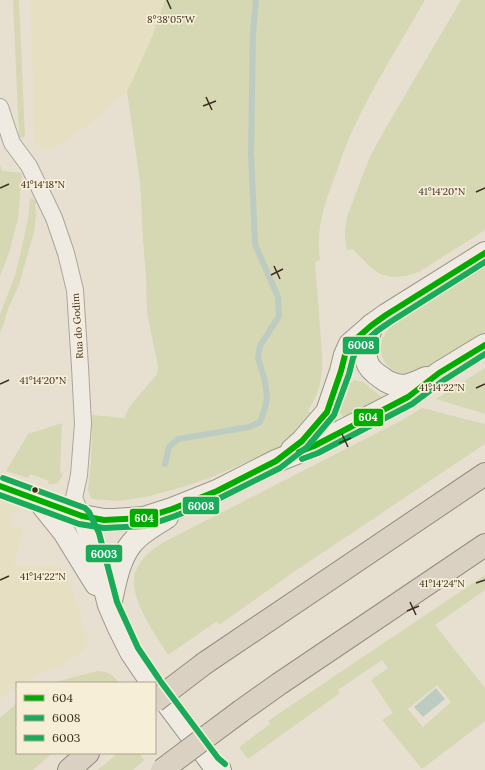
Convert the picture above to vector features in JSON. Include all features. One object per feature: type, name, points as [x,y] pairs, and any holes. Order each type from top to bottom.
[{"type":"highway","points":[[156,700],[205,663],[485,474]]},
{"type":"highway","points":[[162,770],[279,684],[485,545]]},
{"type":"highway","points":[[69,770],[87,754]]},
{"type":"main road","points":[[276,461],[302,441],[327,412],[345,355],[350,344],[386,315],[485,253]]},
{"type":"main road","points":[[372,325],[367,339],[367,363],[377,375],[391,384],[402,386],[439,374]]},
{"type":"main road","points":[[0,486],[82,516],[104,520],[144,518],[172,509],[217,491],[276,461],[314,446],[408,397],[439,374],[485,345]]},
{"type":"main road","points":[[39,501],[64,532],[109,605],[125,640],[151,682]]},
{"type":"main road","points":[[109,605],[120,566],[125,554],[132,544],[142,534],[191,501]]},
{"type":"main road","points":[[82,516],[91,536],[109,605]]},
{"type":"main road","points":[[156,688],[215,768]]},
{"type":"street","name":"Rua do Godim","points":[[0,107],[12,143],[29,166],[54,218],[66,253],[74,290],[83,424],[79,475],[74,498],[82,516]]},
{"type":"shaded area","points":[[30,0],[165,0],[152,37],[127,92],[83,128],[53,149],[45,150],[41,148],[36,144],[34,137]]},
{"type":"shaded area","points":[[0,500],[19,510],[9,516],[14,527],[24,527],[13,566],[59,566],[69,581],[88,641],[85,649],[60,667],[38,673],[24,682],[16,682],[16,687],[0,700]]},
{"type":"shaded area","points":[[436,688],[445,699],[423,717],[414,707]]},
{"type":"green space","points":[[13,0],[19,0],[25,137],[19,138]]},
{"type":"green space","points":[[165,0],[425,0],[358,119],[345,149],[322,214],[319,237],[320,260],[315,262],[322,370],[320,384],[308,411],[316,415],[290,441],[265,454],[212,477],[146,497],[119,501],[91,499],[88,490],[91,462],[92,415],[124,418],[130,406],[157,374],[158,366],[147,313],[140,181],[127,92],[152,37]]},
{"type":"green space","points":[[461,0],[485,0],[485,230],[419,272],[406,276],[392,277],[380,274],[370,267],[353,249],[347,250],[345,232],[347,217],[370,157]]},
{"type":"green space","points":[[0,165],[2,171],[22,173],[18,219],[9,253],[0,276]]},
{"type":"green space","points":[[30,198],[36,200],[38,203],[35,204],[36,216],[34,232],[19,285],[8,309],[0,332],[0,315],[15,275],[28,219]]},
{"type":"green space","points":[[485,267],[485,332],[431,367],[416,373],[401,373],[389,367],[381,352],[381,343],[386,332],[391,326]]},
{"type":"green space","points":[[485,368],[485,414],[436,399]]},
{"type":"green space","points":[[355,380],[363,382],[383,398],[346,421],[338,410],[348,384]]},
{"type":"green space","points":[[422,408],[485,424],[485,444],[295,571],[219,625],[217,621],[168,655],[146,620],[135,592],[134,576],[136,570],[143,559],[153,549],[404,419]]},
{"type":"green space","points":[[62,423],[60,472],[63,473],[58,482],[48,484],[49,481],[30,474],[28,478],[6,471],[28,434]]},
{"type":"green space","points":[[485,575],[485,590],[435,625],[485,688],[485,721],[422,769],[382,720],[393,713],[371,680],[388,668],[382,660],[338,690],[340,693],[248,759],[239,747],[270,724],[268,721]],"holes":[[[437,685],[451,702],[423,727],[408,709]]]},
{"type":"green space","points":[[98,671],[110,674],[118,682],[56,682]]},
{"type":"green space","points":[[16,704],[16,754],[51,754],[33,770],[0,770],[0,718]]},
{"type":"green space","points":[[117,754],[140,754],[144,760],[133,770],[98,770]]},
{"type":"waterway","points":[[165,464],[169,447],[178,439],[249,427],[260,422],[267,399],[265,381],[258,358],[260,346],[279,316],[278,297],[255,244],[251,153],[253,33],[256,0]]},
{"type":"transit line","name":"604","points":[[0,486],[82,516],[104,520],[144,518],[172,509],[217,491],[276,461],[302,441],[327,412],[345,355],[350,344],[386,315],[485,253]]},
{"type":"transit line","name":"6008","points":[[0,495],[79,524],[104,528],[146,526],[220,498],[280,468],[307,447],[334,415],[357,349],[377,331],[485,262]]},
{"type":"transit line","name":"604","points":[[299,452],[314,446],[408,397],[439,373],[485,345]]},
{"type":"transit line","name":"6008","points":[[302,459],[318,453],[412,404],[444,380],[485,354]]},
{"type":"transit line","name":"6003","points":[[3,478],[85,508],[89,512],[99,533],[117,602],[138,648],[159,679]]},
{"type":"transit line","name":"6003","points":[[161,682],[218,758],[225,764]]}]
